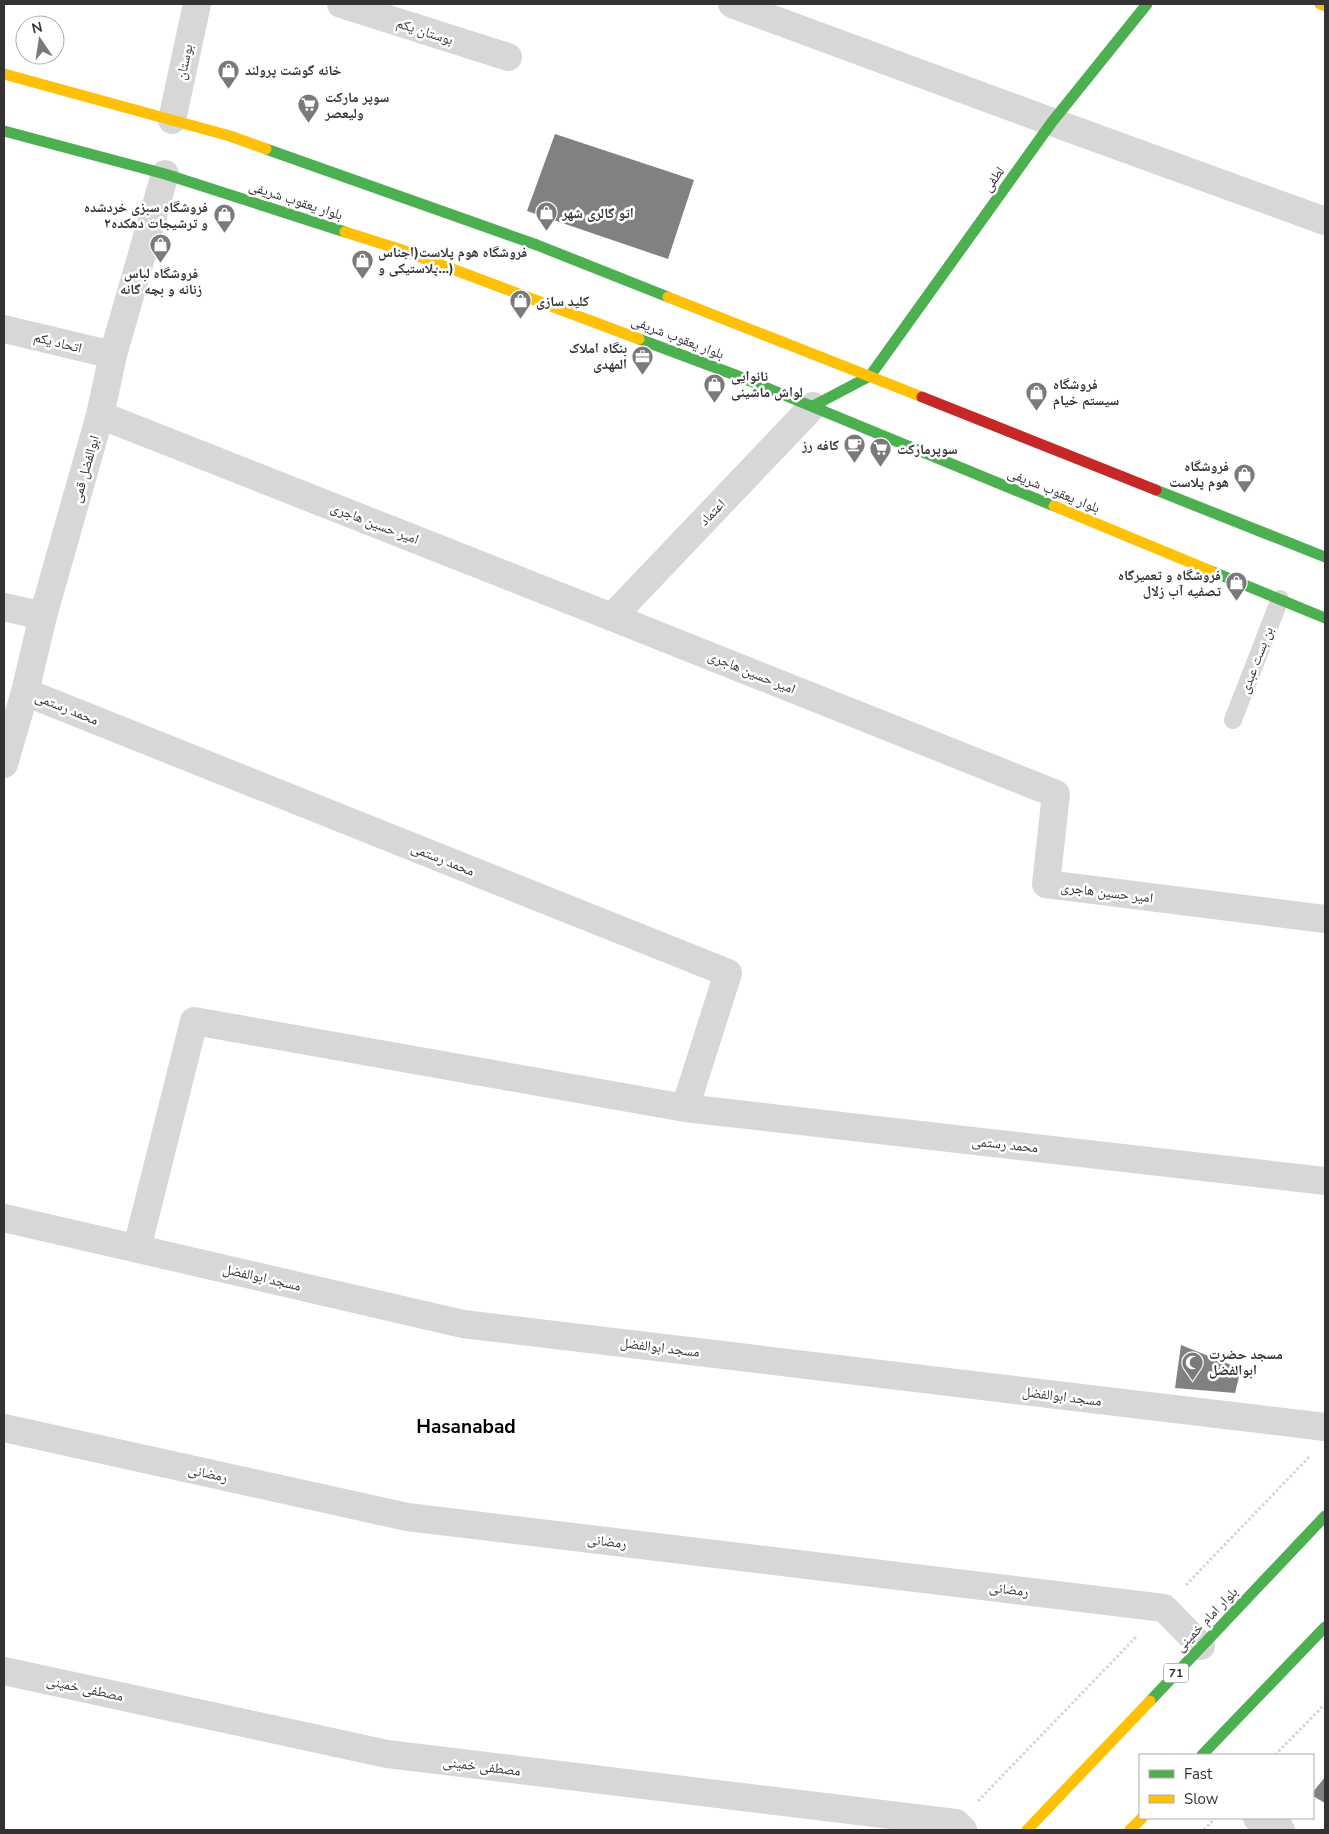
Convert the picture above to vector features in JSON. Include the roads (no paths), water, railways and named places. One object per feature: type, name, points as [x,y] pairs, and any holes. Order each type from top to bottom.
[{"type":"main road","name":"لطفی","points":[[870,376],[1052,122],[1147,4]]},
{"type":"main road","points":[[1320,4],[1325,6]]},
{"type":"main road","points":[[4,74],[230,136],[537,245],[1325,557]]},
{"type":"main road","name":"بلوار یعقوب شریفی","points":[[4,131],[165,174],[399,249],[738,376],[1325,618]]},
{"type":"main road","points":[[813,406],[870,376]]},
{"type":"main road","name":"بلوار امام خمینی","points":[[1027,1830],[1325,1516]]},
{"type":"main road","points":[[1203,1754],[1325,1627]]},
{"type":"main road","points":[[1130,1830],[1141,1819]]},
{"type":"street","name":"بوستان","points":[[172,120],[197,4]]},
{"type":"street","name":"بوستان یکم","points":[[341,4],[508,57]]},
{"type":"street","points":[[732,4],[1325,221]]},
{"type":"street","name":"ابوالفضل قمی","points":[[4,764],[25,692],[43,616],[100,415],[113,355],[165,174]]},
{"type":"street","name":"اتحاد یکم","points":[[4,329],[113,355]]},
{"type":"street","name":"اعتماد","points":[[612,617],[813,406]]},
{"type":"street","name":"امیر حسین هاجری","points":[[100,415],[1056,794],[1046,884],[1325,919]]},
{"type":"street","points":[[4,606],[43,616]]},
{"type":"street","name":"محمد رستمی","points":[[25,692],[728,973],[685,1108]]},
{"type":"street","name":"محمد رستمی","points":[[137,1248],[194,1021],[685,1108],[1325,1181]]},
{"type":"street","name":"مسجد ابوالفضل","points":[[4,1218],[462,1324],[1325,1428]]},
{"type":"street","name":"رمضانی","points":[[4,1428],[407,1517],[1164,1608],[1201,1646]]},
{"type":"street","name":"مصطفی خمینی","points":[[4,1671],[387,1754],[956,1823],[963,1830]]},
{"type":"street","points":[[1260,1819],[1282,1830]]},
{"type":"lane","name":"بن بست عبدی","points":[[1233,720],[1280,599]]},
{"type":"place","name":"خانه گوشت پرولند","points":[[229,89]]},
{"type":"place","name":"سوپر مارکت ولیعصر","points":[[309,124]]},
{"type":"place","name":"اتو گالری شهر","points":[[546,232]]},
{"type":"place","name":"فروشگاه سبزی خردشده و ترشیجات دهکده۲","points":[[224,234]]},
{"type":"place","name":"فروشگاه لباس زنانه و بچه گانه","points":[[161,264]]},
{"type":"place","name":"فروشگاه هوم پلاست(اجناس پلاستیکی و...)","points":[[362,279]]},
{"type":"place","name":"کلید سازی","points":[[520,320]]},
{"type":"place","name":"بنگاه املاک المهدی","points":[[643,375]]},
{"type":"place","name":"نانوایی لواش ماشینی","points":[[715,403]]},
{"type":"place","name":"فروشگاه سیستم خیام","points":[[1037,411]]},
{"type":"place","name":"کافه رز","points":[[855,464]]},
{"type":"place","name":"سوپرمارکت","points":[[881,468]]},
{"type":"place","name":"فروشگاه هوم پلاست","points":[[1245,493]]},
{"type":"place","name":"فروشگاه و تعمیرگاه تصفیه آب زلال","points":[[1237,602]]},
{"type":"place","name":"مسجد حضرت ابوالفضل","points":[[1193,1381]]},
{"type":"district","name":"Hasanabad","points":[[466,1426]]}]
